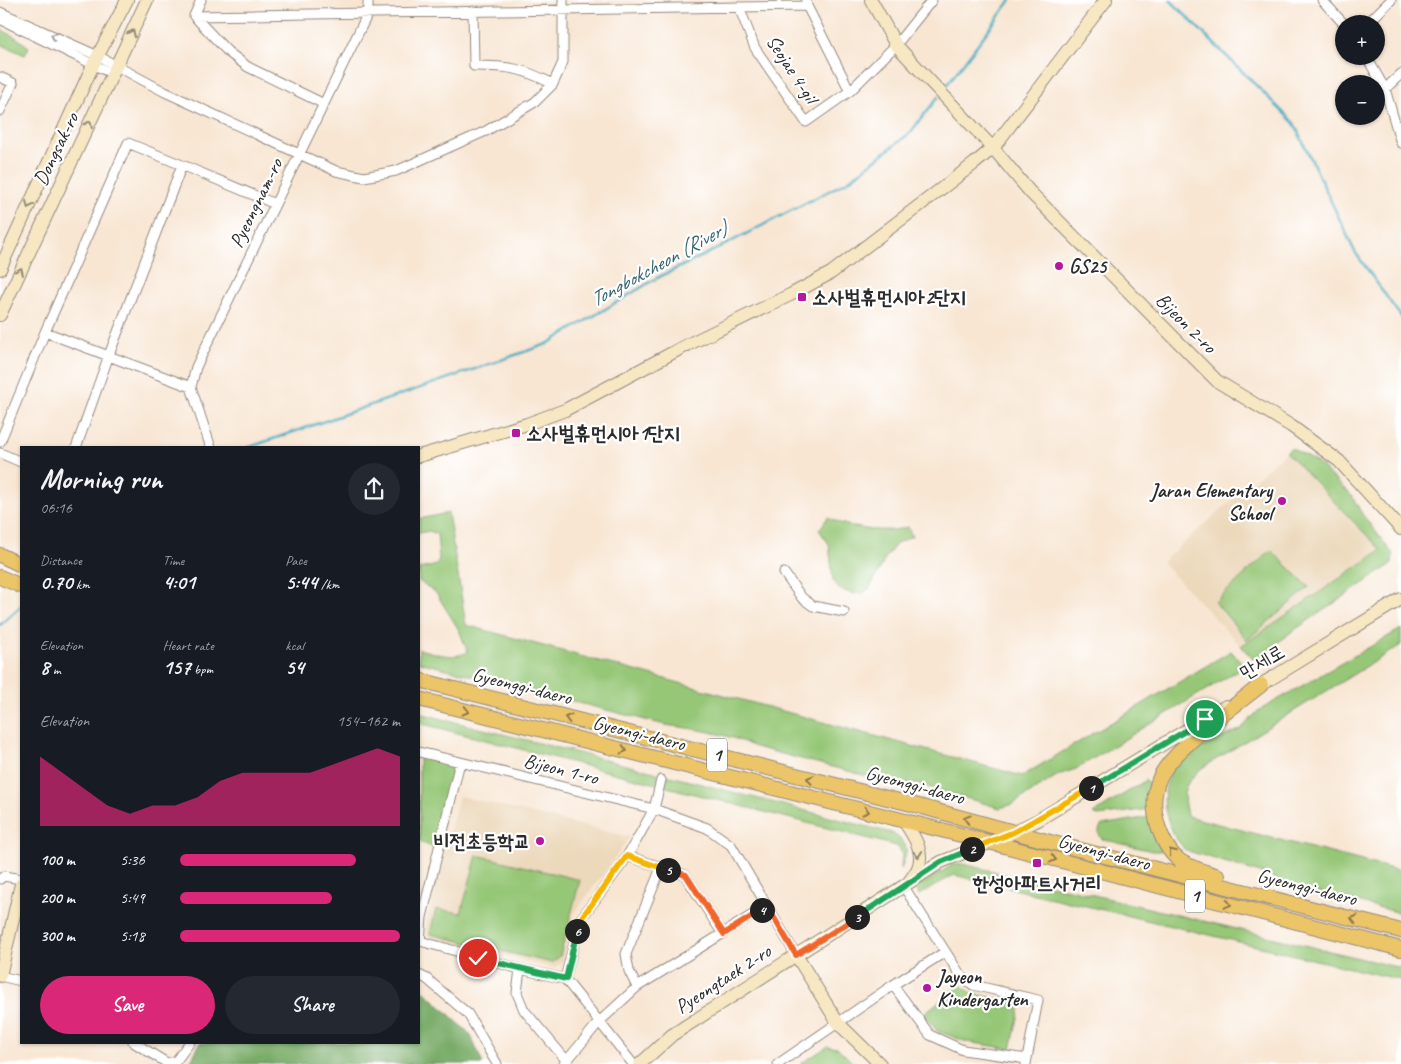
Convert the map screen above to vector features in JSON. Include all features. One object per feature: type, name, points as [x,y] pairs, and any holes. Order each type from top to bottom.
[{"type":"main road","points":[[0,577],[20,586]]},
{"type":"main road","name":"Gyeonggi-daero","points":[[420,680],[915,805],[1401,931]]},
{"type":"main road","points":[[1260,685],[1198,736],[1173,760],[1160,776],[1154,797],[1154,814],[1171,854],[1187,866],[1249,886],[1261,896]]},
{"type":"main road","name":"Gyeongi-daero","points":[[420,699],[989,842],[1401,949]]},
{"type":"street","name":"Dongsak-ro","points":[[0,269],[96,61],[127,0]]},
{"type":"street","name":"Dongsak-ro","points":[[0,316],[44,218],[148,0]]},
{"type":"street","points":[[201,0],[194,16],[228,52],[248,67],[324,104]]},
{"type":"street","points":[[368,0],[368,13]]},
{"type":"street","points":[[871,0],[896,45]]},
{"type":"street","points":[[806,3],[850,91],[896,45],[932,0]]},
{"type":"street","points":[[420,456],[527,424],[565,410],[688,344],[792,294],[831,272],[993,148],[1106,0]]},
{"type":"street","points":[[1322,0],[1336,15]]},
{"type":"street","points":[[1376,15],[1391,0]]},
{"type":"street","name":"Seojae 4-gil","points":[[194,16],[473,11],[563,5],[739,7],[806,3]]},
{"type":"street","points":[[0,12],[114,70],[336,171],[364,176],[396,171],[486,131],[535,102],[553,84],[563,62],[563,5]]},
{"type":"street","name":"Seojae 4-gil","points":[[739,7],[755,48],[806,122],[850,91]]},
{"type":"street","points":[[473,11],[474,66],[506,66],[531,72],[553,84]]},
{"type":"street","name":"Pyeongnam-ro","points":[[191,387],[196,368],[368,13]]},
{"type":"street","points":[[0,20],[96,61]]},
{"type":"street","name":"Bijeon 2-ro","points":[[896,45],[993,148],[1030,192],[1217,380],[1291,426],[1339,462],[1401,529]]},
{"type":"street","points":[[1401,74],[1385,89],[1401,143]]},
{"type":"street","points":[[0,77],[13,83],[0,111]]},
{"type":"street","points":[[0,442],[45,332],[128,143],[275,204]]},
{"type":"street","points":[[77,446],[109,355],[182,165]]},
{"type":"street","points":[[45,332],[191,387],[211,446]]},
{"type":"street","points":[[0,453],[20,462]]},
{"type":"street","points":[[784,573],[802,598],[813,606],[844,612]]},
{"type":"street","name":"만세로","points":[[1014,832],[1038,820],[1401,599]]},
{"type":"street","name":"Bijeon 1-ro","points":[[420,752],[654,810],[707,828],[731,845],[796,955]]},
{"type":"street","points":[[460,762],[420,917],[420,941],[520,969],[566,979],[633,1064]]},
{"type":"street","points":[[566,979],[580,920],[627,856],[654,810],[661,780]]},
{"type":"street","points":[[893,985],[930,1035],[964,1050],[1026,1061],[1038,1000],[973,986],[961,976],[905,887],[918,868],[920,854],[915,838],[904,821]]},
{"type":"street","name":"Pyeongtaek 2-ro","points":[[640,1064],[672,1034],[905,887],[941,862],[1014,832]]},
{"type":"street","points":[[627,856],[686,875],[724,934]]},
{"type":"street","points":[[637,987],[629,971],[626,954],[661,868]]},
{"type":"street","points":[[0,879],[4,876],[20,879]]},
{"type":"street","points":[[20,888],[0,976],[20,981]]},
{"type":"street","points":[[520,969],[517,993],[524,1010],[565,1062],[599,1022],[637,987],[767,906]]},
{"type":"street","points":[[778,1064],[893,985],[945,952]]},
{"type":"street","points":[[796,955],[838,1023],[880,1064]]},
{"type":"street","points":[[420,976],[427,979],[468,1014],[497,1064]]},
{"type":"street","points":[[144,1046],[167,1063],[176,1061],[189,1044]]},
{"type":"shaded area","name":"Jaran Elementary School","points":[[1286,452],[1382,550],[1241,646],[1162,562]]},
{"type":"shaded area","points":[[459,796],[630,837],[575,912],[562,962],[554,968],[427,936],[426,924]]},
{"type":"green space","points":[[0,29],[29,47],[25,55],[0,44]]},
{"type":"green space","points":[[1291,448],[1316,462],[1352,496],[1362,514],[1393,554],[1392,564],[1290,633],[1255,661],[1241,646],[1381,550],[1286,452]]},
{"type":"green space","points":[[448,513],[466,625],[1022,776],[1231,651],[1245,666],[1076,769],[1058,775],[1013,804],[1000,808],[918,784],[894,783],[755,747],[722,735],[665,725],[420,662],[420,649],[450,656],[468,652],[459,630],[436,593],[420,582],[420,569],[437,565],[439,558],[437,534],[429,531],[420,533],[420,519]]},
{"type":"green space","points":[[828,517],[846,525],[867,529],[889,530],[908,527],[912,536],[897,543],[886,557],[870,588],[862,593],[853,594],[839,589],[833,580],[829,544],[819,530]]},
{"type":"green space","points":[[1271,550],[1309,587],[1247,640],[1215,602]]},
{"type":"green space","points":[[1401,629],[1401,645],[1202,768],[1187,785],[1184,799],[1187,816],[1401,871],[1401,913],[1288,885],[1270,876],[1185,850],[1172,833],[1165,810],[1166,786],[1172,769],[1196,750],[1241,729],[1258,711]]},
{"type":"green space","points":[[420,713],[658,773],[656,784],[420,723]]},
{"type":"green space","points":[[420,755],[455,764],[457,768],[435,848],[420,842]]},
{"type":"green space","points":[[666,775],[892,833],[905,844],[906,848],[901,869],[902,853],[897,846],[663,786]]},
{"type":"green space","points":[[1146,780],[1149,784],[1149,809],[1098,816],[1093,814]]},
{"type":"green space","points":[[1149,817],[1161,845],[1161,851],[1152,851],[1102,839],[1100,835],[1099,830],[1102,825]]},
{"type":"green space","points":[[477,855],[580,880],[560,956],[552,963],[430,934],[436,909],[461,913]]},
{"type":"green space","points":[[963,864],[1401,968],[1401,980],[954,875],[919,895],[916,888],[952,865]]},
{"type":"green space","points":[[960,985],[972,993],[1021,1004],[1011,1049],[967,1042],[937,1031],[923,1014]]},
{"type":"green space","points":[[420,987],[470,1034],[483,1064],[189,1064],[199,1044],[420,1044]]},
{"type":"green space","points":[[827,1047],[838,1048],[854,1064],[800,1064]]},
{"type":"waterway","name":"Tongbokcheon (River)","points":[[943,90],[1011,0]]},
{"type":"waterway","points":[[1170,0],[1294,123],[1355,252],[1401,317]]},
{"type":"waterway","name":"Tongbokcheon (River)","points":[[253,446],[547,344],[657,278],[848,181],[910,133],[938,97]]},
{"type":"waterway","name":"Tongbokcheon (River)","points":[[0,625],[20,607]]},
{"type":"place","name":"GS25","points":[[1059,266]]},
{"type":"place","name":"소사벌휴먼시아2단지","points":[[802,297]]},
{"type":"place","name":"소사벌휴먼시아1단지","points":[[516,433]]},
{"type":"place","name":"Jaran Elementary School","points":[[1282,501]]},
{"type":"place","name":"비전초등학교","points":[[540,841]]},
{"type":"place","name":"한성아파트사거리","points":[[1037,863]]},
{"type":"place","name":"Jayeon Kindergarten","points":[[927,988]]},
{"type":"route","points":[[478,958],[566,979],[580,920],[627,856],[686,875],[724,934],[767,906],[796,955],[941,862],[1002,838],[1038,820],[1205,719]]}]
